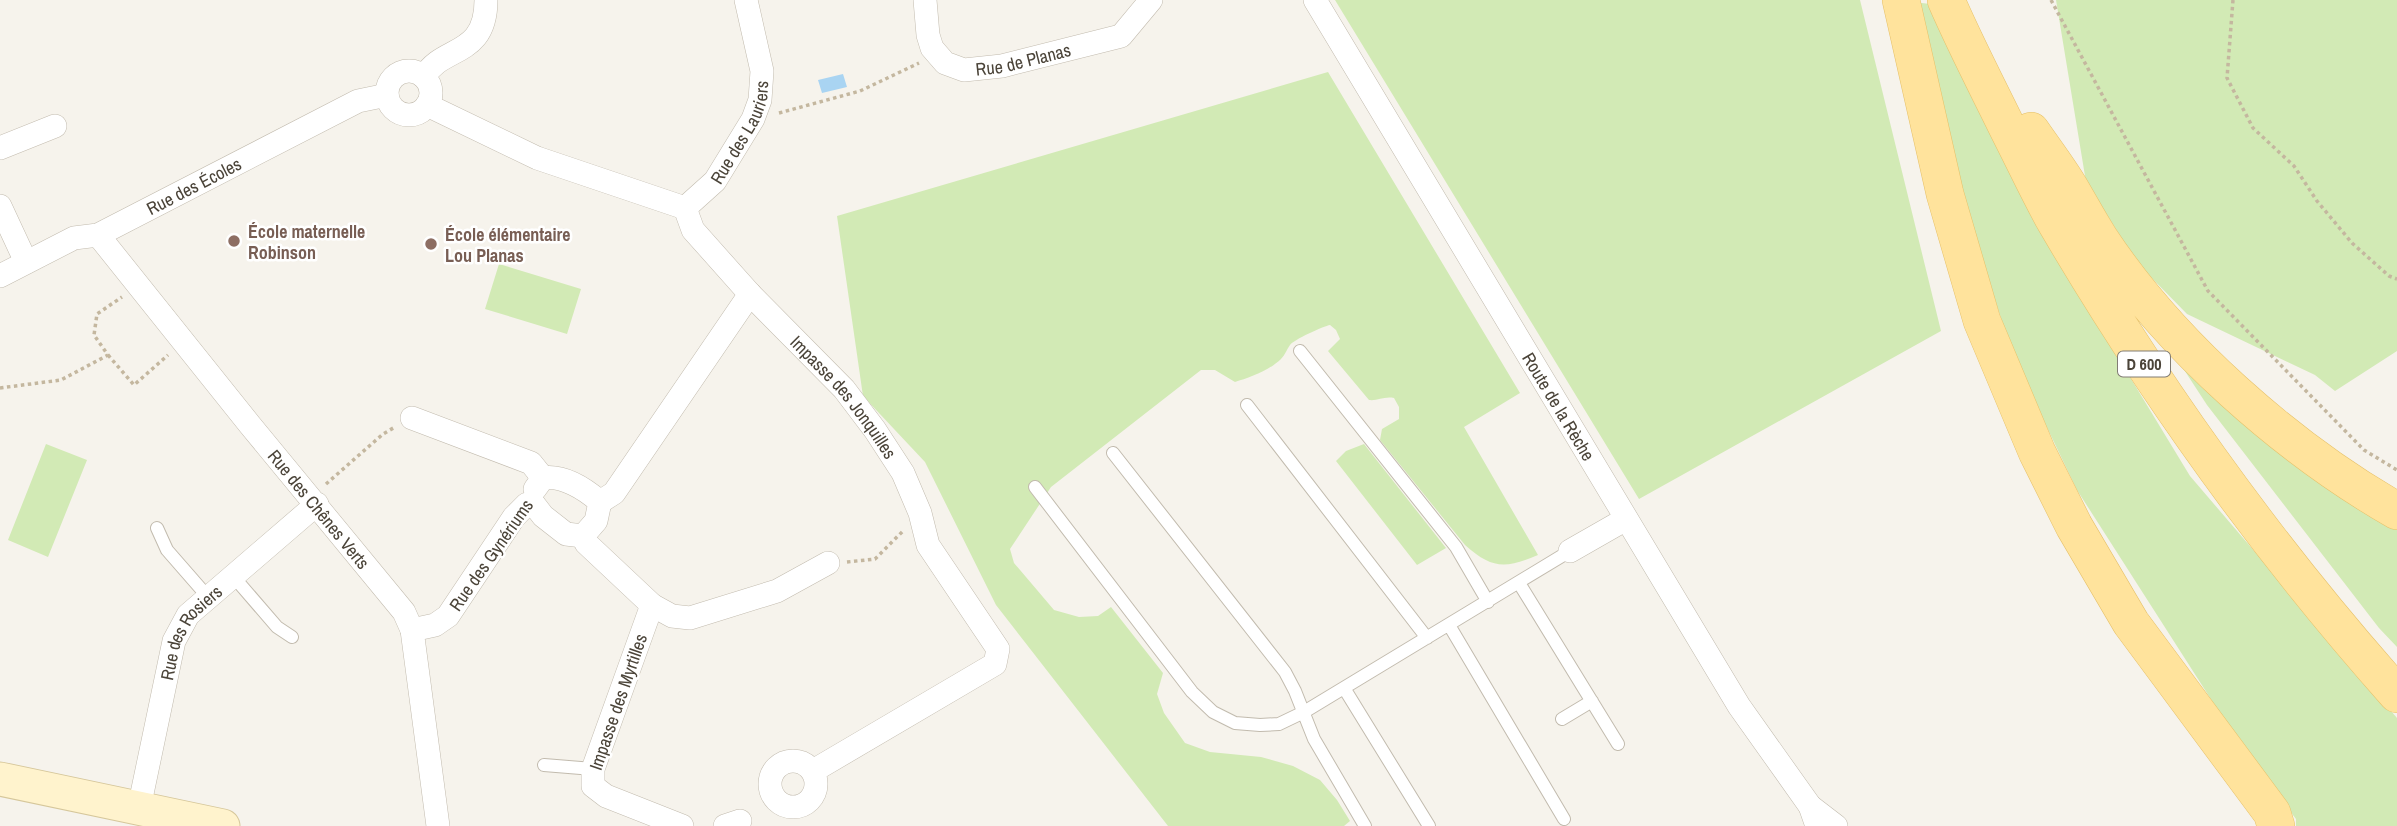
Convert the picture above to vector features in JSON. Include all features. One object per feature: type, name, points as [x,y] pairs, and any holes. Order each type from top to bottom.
[{"type":"main road","points":[[1901,0],[1945,194],[1982,321],[2037,452],[2074,526],[2131,622],[2272,813],[2276,826]]},
{"type":"main road","name":"D 600","points":[[1946,0],[2055,221],[2142,361],[2232,491],[2339,628],[2397,694]]},
{"type":"main road","name":"D 600","points":[[1966,0],[2066,205],[2153,354],[2245,481],[2350,616],[2397,668]]},
{"type":"main road","points":[[2018,111],[2070,187],[2100,240],[2188,347],[2258,411],[2324,464],[2397,511]]},
{"type":"main road","points":[[0,779],[223,826]]},
{"type":"street","points":[[424,77],[429,67],[464,48],[479,32],[486,0]]},
{"type":"street","name":"Rue des Lauriers","points":[[685,208],[715,181],[753,119],[760,100],[762,71],[747,0]]},
{"type":"street","points":[[925,0],[928,34],[932,48],[938,55]]},
{"type":"street","name":"Rue de Planas","points":[[938,55],[945,63],[964,70],[1002,66],[1121,36],[1151,0]]},
{"type":"street","name":"Route de la Rèche","points":[[1315,0],[1739,706],[1813,816],[1836,826]]},
{"type":"street","points":[[403,72],[418,73],[424,77],[431,91],[427,105],[415,114],[400,113],[389,103],[387,96],[390,81],[403,72]]},
{"type":"street","name":"Rue des Écoles","points":[[0,276],[74,238],[98,235],[358,102],[387,96]]},
{"type":"street","points":[[427,105],[537,158],[685,208]]},
{"type":"street","points":[[0,148],[55,126]]},
{"type":"street","points":[[0,206],[26,262]]},
{"type":"street","name":"Impasse des Jonquilles","points":[[685,208],[693,230],[750,294],[844,389],[876,430],[903,473],[920,513],[928,545],[998,649],[995,664],[813,771]]},
{"type":"street","name":"Rue des Chênes Verts","points":[[98,235],[404,612],[412,630],[438,826]]},
{"type":"street","points":[[583,536],[596,521],[600,502],[614,493],[750,294]]},
{"type":"street","points":[[412,418],[531,463],[543,478],[553,477],[578,486],[600,502]]},
{"type":"street","name":"Rue des Gynériums","points":[[412,630],[435,625],[448,615],[514,517],[527,504],[533,503],[535,488],[543,478]]},
{"type":"street","name":"Rue des Rosiers","points":[[139,808],[174,641],[188,615],[314,500]]},
{"type":"street","points":[[533,503],[543,516],[566,534],[583,536]]},
{"type":"street","points":[[1570,551],[1626,519]]},
{"type":"street","points":[[583,536],[586,543],[652,605],[672,616],[690,618],[777,591],[828,563]]},
{"type":"street","name":"Impasse des Myrtilles","points":[[652,605],[593,769],[593,786],[606,796],[682,826]]},
{"type":"lane","points":[[1300,351],[1456,547],[1488,601]]},
{"type":"lane","points":[[1247,405],[1427,638]]},
{"type":"lane","points":[[1112,453],[1285,672],[1314,739],[1366,826]]},
{"type":"lane","points":[[1035,487],[1192,692],[1213,712],[1235,723],[1279,724],[1304,712],[1570,551]]},
{"type":"lane","points":[[158,528],[167,550],[208,597]]},
{"type":"lane","points":[[233,576],[277,627],[292,637]]},
{"type":"lane","points":[[1519,583],[1618,744]]},
{"type":"lane","points":[[1449,625],[1564,819]]},
{"type":"lane","points":[[1343,688],[1429,826]]},
{"type":"lane","points":[[1562,719],[1592,701]]},
{"type":"lane","points":[[544,765],[593,769]]},
{"type":"path","points":[[2051,0],[2207,291],[2364,450],[2397,470]]},
{"type":"path","points":[[2233,0],[2227,78],[2253,128],[2294,166],[2317,201],[2352,243],[2389,276],[2397,279]]},
{"type":"path","points":[[753,119],[860,91],[938,55]]},
{"type":"path","points":[[138,286],[97,314],[94,335],[108,355],[135,385],[183,342]]},
{"type":"path","points":[[0,388],[61,380],[108,355]]},
{"type":"path","points":[[314,500],[383,434],[412,418]]},
{"type":"path","points":[[828,563],[875,559],[920,513]]},
{"type":"green space","points":[[1335,0],[1860,0],[1941,331],[1639,499]]},
{"type":"green space","points":[[2056,0],[2397,0],[2397,351],[2335,391],[2315,375],[2187,314],[2138,264],[2086,182]]},
{"type":"green space","points":[[1914,2],[1930,4],[2057,257],[2190,476],[2397,718],[2397,826],[2296,826],[2296,819],[2239,743],[2077,490],[2016,363],[1964,207]]},
{"type":"green space","points":[[1328,72],[1520,393],[1464,427],[1538,555],[1516,563],[1499,564],[1483,559],[1465,545],[1380,440],[1382,429],[1399,419],[1399,407],[1394,398],[1369,400],[1328,351],[1340,339],[1330,325],[1297,340],[1276,363],[1247,378],[1235,382],[1215,370],[1201,370],[1051,487],[1010,549],[1014,563],[1054,610],[1079,617],[1098,616],[1111,607],[1163,673],[1157,694],[1164,713],[1185,743],[1210,752],[1261,757],[1293,766],[1320,780],[1350,821],[1344,826],[1168,826],[996,605],[925,462],[863,396],[837,216]]},
{"type":"green space","points":[[499,264],[581,289],[567,334],[485,309]]},
{"type":"green space","points":[[2166,342],[2397,519],[2397,647],[2379,628],[2207,405]]},
{"type":"green space","points":[[46,444],[87,460],[48,557],[8,540]]},
{"type":"green space","points":[[1364,444],[1446,548],[1417,565],[1336,461],[1346,451]]},
{"type":"water","points":[[843,74],[847,87],[822,93],[818,80]]},
{"type":"place","name":"École maternelle Robinson","points":[[234,241]]},
{"type":"place","name":"École élémentaire Lou Planas","points":[[431,244]]}]
